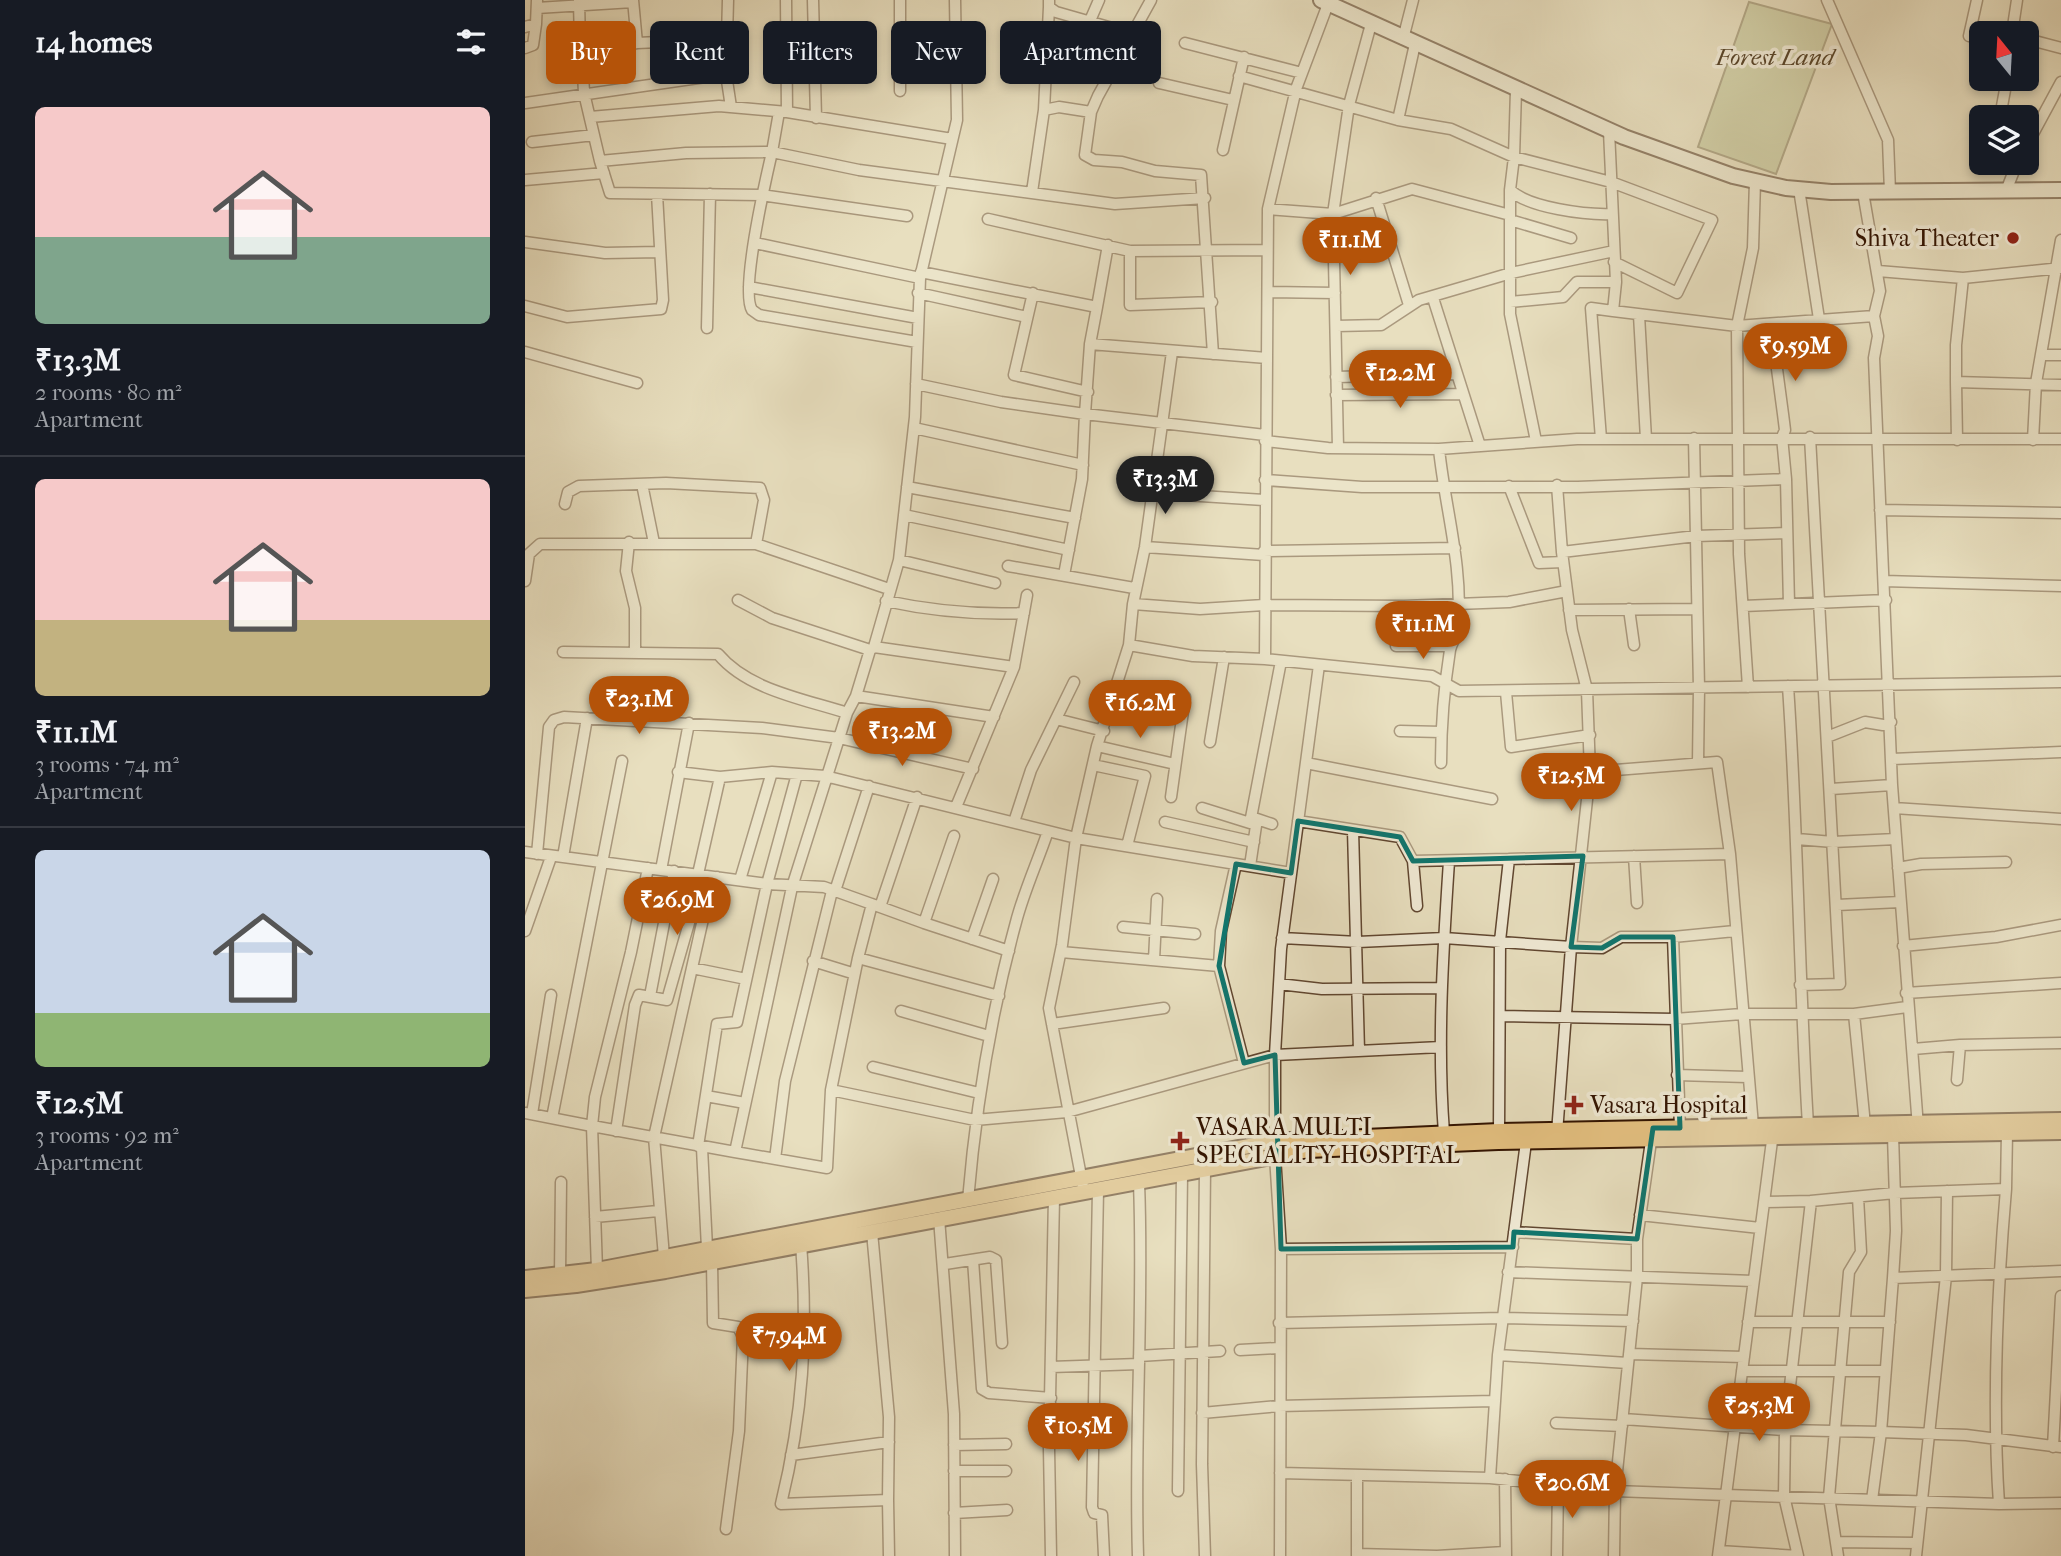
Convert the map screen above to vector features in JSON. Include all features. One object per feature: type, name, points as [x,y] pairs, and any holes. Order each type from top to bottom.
[{"type":"main road","points":[[525,1290],[586,1284],[968,1200],[1139,1183],[1308,1150],[1526,1142],[1557,1135],[1753,1126],[1774,1131],[1893,1135],[1918,1129],[2061,1120]]},
{"type":"main road","points":[[525,1278],[597,1270],[664,1257],[709,1255],[801,1244],[1054,1197],[1275,1141],[1499,1131],[1651,1141],[1774,1131],[1808,1125],[2061,1132]]},
{"type":"street","points":[[726,21],[727,0]]},
{"type":"street","points":[[786,0],[783,112],[761,195],[749,287],[750,306],[759,314],[917,342]]},
{"type":"street","points":[[813,0],[816,118]]},
{"type":"street","points":[[899,0],[900,91]]},
{"type":"street","points":[[735,1152],[792,887],[825,776],[847,713],[856,696],[899,560],[914,428],[920,275],[957,120],[955,0]]},
{"type":"street","points":[[1090,21],[1099,0]]},
{"type":"street","points":[[1140,21],[1151,0]]},
{"type":"street","points":[[1398,120],[1413,0]]},
{"type":"street","points":[[1827,0],[1888,140],[1890,192]]},
{"type":"street","points":[[1972,21],[1977,0]]},
{"type":"street","points":[[2014,21],[2017,0]]},
{"type":"street","points":[[525,48],[533,45],[537,4],[633,1],[637,43]]},
{"type":"street","points":[[1265,659],[1268,209],[1296,89],[1325,2],[1345,6],[1371,24],[1409,42],[1609,131],[1733,176],[1800,189],[1863,192],[2061,190]]},
{"type":"street","points":[[579,3],[579,21]]},
{"type":"street","points":[[1032,192],[1044,110],[1049,4],[1085,21]]},
{"type":"street","points":[[525,27],[536,24]]},
{"type":"street","points":[[1338,447],[1333,214],[1349,106],[1371,24]]},
{"type":"street","points":[[650,42],[582,51],[584,93],[610,193],[761,195],[907,216]]},
{"type":"street","points":[[2039,42],[2061,48]]},
{"type":"street","points":[[1185,43],[1302,73]]},
{"type":"street","points":[[1223,150],[1244,57]]},
{"type":"street","points":[[1239,76],[1296,89],[1398,120],[1451,130],[1514,157],[1611,182],[1712,220],[1677,293],[1614,257],[1511,273],[1409,304],[1381,324],[1336,326]]},
{"type":"street","points":[[2039,123],[2061,82]]},
{"type":"street","points":[[1161,83],[1233,100]]},
{"type":"street","points":[[525,103],[651,84]]},
{"type":"street","points":[[728,84],[731,107]]},
{"type":"street","points":[[1106,84],[1091,112],[1085,147],[1088,158],[1139,165],[1155,171],[1199,174],[1203,178],[1213,354]]},
{"type":"street","points":[[1516,90],[1510,190],[1510,302],[1536,441]]},
{"type":"street","points":[[590,117],[731,107],[783,112],[952,139]]},
{"type":"street","points":[[1044,110],[1050,107],[1091,112]]},
{"type":"street","points":[[1609,131],[1616,282],[1613,311]]},
{"type":"street","points":[[532,142],[594,135]]},
{"type":"street","points":[[600,160],[686,153],[772,152],[859,170],[1115,204],[1205,198]]},
{"type":"street","points":[[525,180],[604,173]]},
{"type":"street","points":[[2006,191],[2012,175]]},
{"type":"street","points":[[1748,687],[1739,533],[1737,438],[1740,402],[1737,326],[1753,248],[1755,181]]},
{"type":"street","points":[[1268,209],[1333,214],[1412,189],[1571,239]]},
{"type":"street","points":[[1800,189],[1819,319]]},
{"type":"street","points":[[1510,190],[1517,197],[1573,214],[1612,214]]},
{"type":"street","points":[[1863,192],[1880,291],[1874,316],[1878,336],[1874,358],[1886,600],[1887,684],[1906,993],[1918,1129]]},
{"type":"street","points":[[525,306],[567,317],[658,311],[663,300],[657,194]]},
{"type":"street","points":[[707,328],[710,194]]},
{"type":"street","points":[[1377,198],[1409,304]]},
{"type":"street","points":[[988,219],[1130,251],[1266,250]]},
{"type":"street","points":[[2033,440],[2036,383],[2059,268],[2061,240]]},
{"type":"street","points":[[525,242],[605,253],[659,252]]},
{"type":"street","points":[[755,243],[1097,307]]},
{"type":"street","points":[[1064,575],[1076,518],[1083,465],[1090,344],[1108,245]]},
{"type":"street","points":[[1130,251],[1129,306],[1212,302]]},
{"type":"street","points":[[1878,271],[1962,278],[2059,268]]},
{"type":"street","points":[[1957,440],[1955,345],[1962,278]]},
{"type":"street","points":[[1510,302],[1563,298],[1577,282],[1616,282]]},
{"type":"street","points":[[749,287],[918,318]]},
{"type":"street","points":[[1268,292],[1335,293]]},
{"type":"street","points":[[918,293],[1027,317]]},
{"type":"street","points":[[1033,293],[1014,375],[1088,392]]},
{"type":"street","points":[[1433,298],[1480,446]]},
{"type":"street","points":[[1601,439],[1591,308],[1737,326],[1874,316]]},
{"type":"street","points":[[1639,315],[1646,439]]},
{"type":"street","points":[[1771,324],[1785,430],[1781,437],[1786,479],[1789,604]]},
{"type":"street","points":[[1090,344],[1267,358]]},
{"type":"street","points":[[525,352],[637,383]]},
{"type":"street","points":[[1104,1556],[1102,1515],[1094,1513],[1092,1507],[1095,1366],[1088,1187],[1067,1112],[1049,1009],[1061,952],[1076,838],[1097,746],[1104,731],[1129,645],[1134,588],[1145,547],[1172,352]]},
{"type":"street","points":[[2041,355],[2061,355]]},
{"type":"street","points":[[1336,377],[1457,374]]},
{"type":"street","points":[[1956,382],[2061,385]]},
{"type":"street","points":[[916,384],[1001,402],[1338,447],[1439,449],[1536,441],[1781,437],[2061,439]]},
{"type":"street","points":[[1336,395],[1463,394]]},
{"type":"street","points":[[914,428],[1083,465]]},
{"type":"street","points":[[1800,985],[1840,984],[1810,437]]},
{"type":"street","points":[[1694,438],[1698,763]]},
{"type":"street","points":[[1439,449],[1455,548],[1459,604],[1458,628],[1451,646],[1446,682],[1441,763]]},
{"type":"street","points":[[1265,480],[1362,487],[1694,483],[1786,479]]},
{"type":"street","points":[[565,504],[568,492],[574,487],[642,484],[760,488],[764,500],[756,544]]},
{"type":"street","points":[[642,484],[654,543]]},
{"type":"street","points":[[1557,485],[1569,610],[1587,690],[1590,735],[1590,772],[1583,856],[1571,947],[1557,1135]]},
{"type":"street","points":[[1509,486],[1539,563],[1696,536],[1787,533]]},
{"type":"street","points":[[907,487],[1076,518]]},
{"type":"street","points":[[1153,493],[1264,500]]},
{"type":"street","points":[[1880,510],[2061,513]]},
{"type":"street","points":[[904,514],[1069,550]]},
{"type":"street","points":[[629,542],[626,571],[635,608],[635,651]]},
{"type":"street","points":[[525,581],[529,554],[540,544],[756,544],[890,589]]},
{"type":"street","points":[[1145,547],[1264,553],[1455,548]]},
{"type":"street","points":[[899,560],[995,583]]},
{"type":"street","points":[[1008,566],[1134,588]]},
{"type":"street","points":[[1884,582],[2061,586]]},
{"type":"street","points":[[1133,604],[1200,609],[1264,605],[1459,604],[1509,602],[1567,591]]},
{"type":"street","points":[[956,807],[1014,667],[1027,595]]},
{"type":"street","points":[[738,600],[772,618],[872,649],[1014,667]]},
{"type":"street","points":[[1743,606],[1886,600]]},
{"type":"street","points":[[886,601],[931,611],[979,615],[1024,613]]},
{"type":"street","points":[[1569,610],[1696,609]]},
{"type":"street","points":[[1629,610],[1634,645]]},
{"type":"street","points":[[1129,645],[1193,656],[1265,659],[1432,676],[1459,691],[2061,682]]},
{"type":"street","points":[[1396,646],[1451,646]]},
{"type":"street","points":[[563,652],[718,654],[730,669],[764,685],[847,713]]},
{"type":"street","points":[[1210,742],[1224,657]]},
{"type":"street","points":[[1250,866],[1254,821],[1281,661]]},
{"type":"street","points":[[1280,1556],[1281,1249],[1275,1156],[1275,1055],[1282,938],[1319,664]]},
{"type":"street","points":[[1014,822],[1031,770],[1073,682]]},
{"type":"street","points":[[1788,686],[1808,1125]]},
{"type":"street","points":[[1506,692],[1511,747],[1590,735]]},
{"type":"street","points":[[856,696],[994,717]]},
{"type":"street","points":[[1171,797],[1185,697]]},
{"type":"street","points":[[537,854],[551,722],[564,717],[762,728],[839,738],[973,769]]},
{"type":"street","points":[[563,857],[587,718]]},
{"type":"street","points":[[1056,719],[1104,731]]},
{"type":"street","points":[[1827,737],[1865,722],[1883,725],[1891,722]]},
{"type":"street","points":[[661,870],[689,723]]},
{"type":"street","points":[[1401,731],[1441,732]]},
{"type":"street","points":[[1097,746],[1175,764]]},
{"type":"street","points":[[1892,759],[2061,752]]},
{"type":"street","points":[[552,1118],[579,971],[605,863],[622,761]]},
{"type":"street","points":[[1590,772],[1717,762],[1730,854],[1753,1126]]},
{"type":"street","points":[[1306,763],[1492,799]]},
{"type":"street","points":[[1093,765],[1145,776],[1127,846]]},
{"type":"street","points":[[678,772],[720,777],[772,772],[825,776],[1076,838],[1291,873]]},
{"type":"street","points":[[740,880],[772,772]]},
{"type":"street","points":[[726,1529],[739,1431],[743,1336],[738,1327],[713,1323],[700,1147],[717,1024],[737,1022],[767,884],[797,774]]},
{"type":"street","points":[[698,874],[720,777]]},
{"type":"street","points":[[1831,789],[1892,785]]},
{"type":"street","points":[[775,1159],[785,1081],[813,961],[833,891],[869,786]]},
{"type":"street","points":[[551,995],[529,1114],[827,1168],[831,1090],[852,974],[917,797]]},
{"type":"street","points":[[1202,808],[1272,824]]},
{"type":"street","points":[[1894,808],[2061,819]]},
{"type":"street","points":[[1298,821],[1400,837],[1413,861],[1417,906]]},
{"type":"street","points":[[1165,822],[1254,842]]},
{"type":"street","points":[[1353,830],[1359,1051]]},
{"type":"street","points":[[968,1200],[975,1120],[989,1036],[1016,920],[1048,831]]},
{"type":"street","points":[[924,923],[954,836]]},
{"type":"street","points":[[1797,839],[1833,842],[1896,839]]},
{"type":"street","points":[[525,852],[792,887],[824,887],[1009,951]]},
{"type":"street","points":[[1413,861],[1730,854]]},
{"type":"street","points":[[1634,856],[1637,903]]},
{"type":"street","points":[[525,931],[551,857]]},
{"type":"street","points":[[1499,1131],[1502,1016],[1500,942],[1509,859]]},
{"type":"street","points":[[1444,1133],[1440,988],[1449,861]]},
{"type":"street","points":[[1898,868],[2006,862]]},
{"type":"street","points":[[1236,864],[1221,932],[1219,966],[1244,1063]]},
{"type":"street","points":[[597,1270],[592,1126],[595,1097],[647,868]]},
{"type":"street","points":[[649,996],[674,871]]},
{"type":"street","points":[[664,1257],[658,1211],[654,1137],[692,968],[717,877]]},
{"type":"street","points":[[972,939],[993,879]]},
{"type":"street","points":[[525,892],[538,895]]},
{"type":"street","points":[[1154,960],[1157,899]]},
{"type":"street","points":[[1837,905],[1900,902]]},
{"type":"street","points":[[616,1131],[635,1005],[639,995],[667,1000],[689,923]]},
{"type":"street","points":[[1903,946],[1996,937],[2061,925]]},
{"type":"street","points":[[1123,927],[1195,933]]},
{"type":"street","points":[[1282,938],[1358,942],[1444,938],[1602,948],[1621,937],[1673,937],[1735,931]]},
{"type":"street","points":[[1673,937],[1680,1128]]},
{"type":"street","points":[[1061,952],[1219,966]]},
{"type":"street","points":[[858,958],[999,996]]},
{"type":"street","points":[[813,961],[852,974]]},
{"type":"street","points":[[692,968],[746,979]]},
{"type":"street","points":[[1906,993],[2061,983]]},
{"type":"street","points":[[1279,984],[1322,989],[1440,988]]},
{"type":"street","points":[[1502,1016],[1675,1019],[1742,1014],[1854,1014],[1907,1007]]},
{"type":"street","points":[[1052,1024],[1164,1008]]},
{"type":"street","points":[[901,1011],[989,1036]]},
{"type":"street","points":[[1854,1014],[1865,1125]]},
{"type":"street","points":[[1913,1049],[2061,1043]]},
{"type":"street","points":[[1957,1080],[1960,1045]]},
{"type":"street","points":[[831,1090],[975,1120],[1067,1112],[1275,1055],[1441,1047]]},
{"type":"street","points":[[873,1067],[979,1093]]},
{"type":"street","points":[[1677,1075],[1747,1077]]},
{"type":"street","points":[[706,1096],[744,1103]]},
{"type":"street","points":[[1774,1131],[1718,1554],[1798,1556],[1784,1496],[1786,1430],[1789,1373],[1811,1201]]},
{"type":"street","points":[[1999,1504],[1995,1440],[1999,1273],[2007,1189],[2007,1132]]},
{"type":"street","points":[[1872,1500],[1881,1432],[1893,1278],[1893,1135]]},
{"type":"street","points":[[1614,1556],[1615,1491],[1637,1277],[1637,1239],[1651,1141]]},
{"type":"street","points":[[1490,1478],[1493,1401],[1526,1142]]},
{"type":"street","points":[[1205,1170],[1202,1352],[1205,1556]]},
{"type":"street","points":[[1178,1491],[1182,1174]]},
{"type":"street","points":[[560,1275],[561,1182]]},
{"type":"street","points":[[1138,1556],[1142,1259],[1139,1183]]},
{"type":"street","points":[[1764,1202],[2007,1189]]},
{"type":"street","points":[[1916,1556],[1946,1276],[1947,1191]]},
{"type":"street","points":[[1051,1556],[1054,1197]]},
{"type":"street","points":[[1838,1556],[1829,1497],[1849,1272],[1861,1252],[1858,1197]]},
{"type":"street","points":[[595,1217],[658,1211]]},
{"type":"street","points":[[1640,1216],[1760,1228]]},
{"type":"street","points":[[939,1218],[945,1264],[954,1445],[955,1556]]},
{"type":"street","points":[[872,1231],[889,1442],[889,1556]]},
{"type":"street","points":[[1514,1232],[1637,1239]]},
{"type":"street","points":[[801,1244],[806,1303],[804,1381],[781,1504],[888,1500]]},
{"type":"street","points":[[1281,1249],[1513,1247]]},
{"type":"street","points":[[945,1264],[990,1257],[996,1260],[1002,1343]]},
{"type":"street","points":[[974,1260],[982,1388],[989,1393],[1051,1398]]},
{"type":"street","points":[[1893,1278],[2061,1271]]},
{"type":"street","points":[[1508,1272],[1753,1281]]},
{"type":"street","points":[[1556,1423],[1623,1422],[1786,1430],[1930,1432],[2057,1447],[2061,1296]]},
{"type":"street","points":[[1279,1323],[1502,1318],[1633,1321]]},
{"type":"street","points":[[1748,1322],[1890,1322]]},
{"type":"street","points":[[1240,1350],[1279,1348]]},
{"type":"street","points":[[1052,1367],[1095,1366],[1181,1353],[1220,1351]]},
{"type":"street","points":[[1498,1355],[1744,1357]]},
{"type":"street","points":[[1742,1371],[1884,1371]]},
{"type":"street","points":[[1202,1413],[1279,1406],[1493,1401]]},
{"type":"street","points":[[791,1455],[889,1442]]},
{"type":"street","points":[[954,1445],[1006,1444]]},
{"type":"street","points":[[954,1471],[1006,1471]]},
{"type":"street","points":[[1280,1473],[1357,1477],[1490,1478],[1615,1491],[1829,1497],[1921,1503],[2061,1503]]},
{"type":"street","points":[[1357,1477],[1357,1555],[1505,1555],[1505,1479]]},
{"type":"street","points":[[1556,1556],[1558,1484]]},
{"type":"street","points":[[954,1513],[1007,1510]]},
{"type":"street","points":[[1836,1542],[1917,1543]]},
{"type":"highlighted area","points":[[1298,821],[1400,837],[1413,861],[1583,856],[1571,947],[1602,948],[1621,937],[1673,937],[1680,1128],[1653,1128],[1637,1239],[1514,1232],[1513,1247],[1281,1249],[1275,1055],[1244,1063],[1219,966],[1236,864],[1291,873]]},
{"type":"green space","name":"Forest Land","points":[[1749,2],[1832,24],[1776,174],[1698,147]]},
{"type":"place","name":"Shiva Theater","points":[[2013,238]]},
{"type":"place","name":"Vasara Hospital","points":[[1574,1105]]},
{"type":"place","name":"VASARA MULTI SPECIALITY HOSPITAL","points":[[1180,1141]]}]
